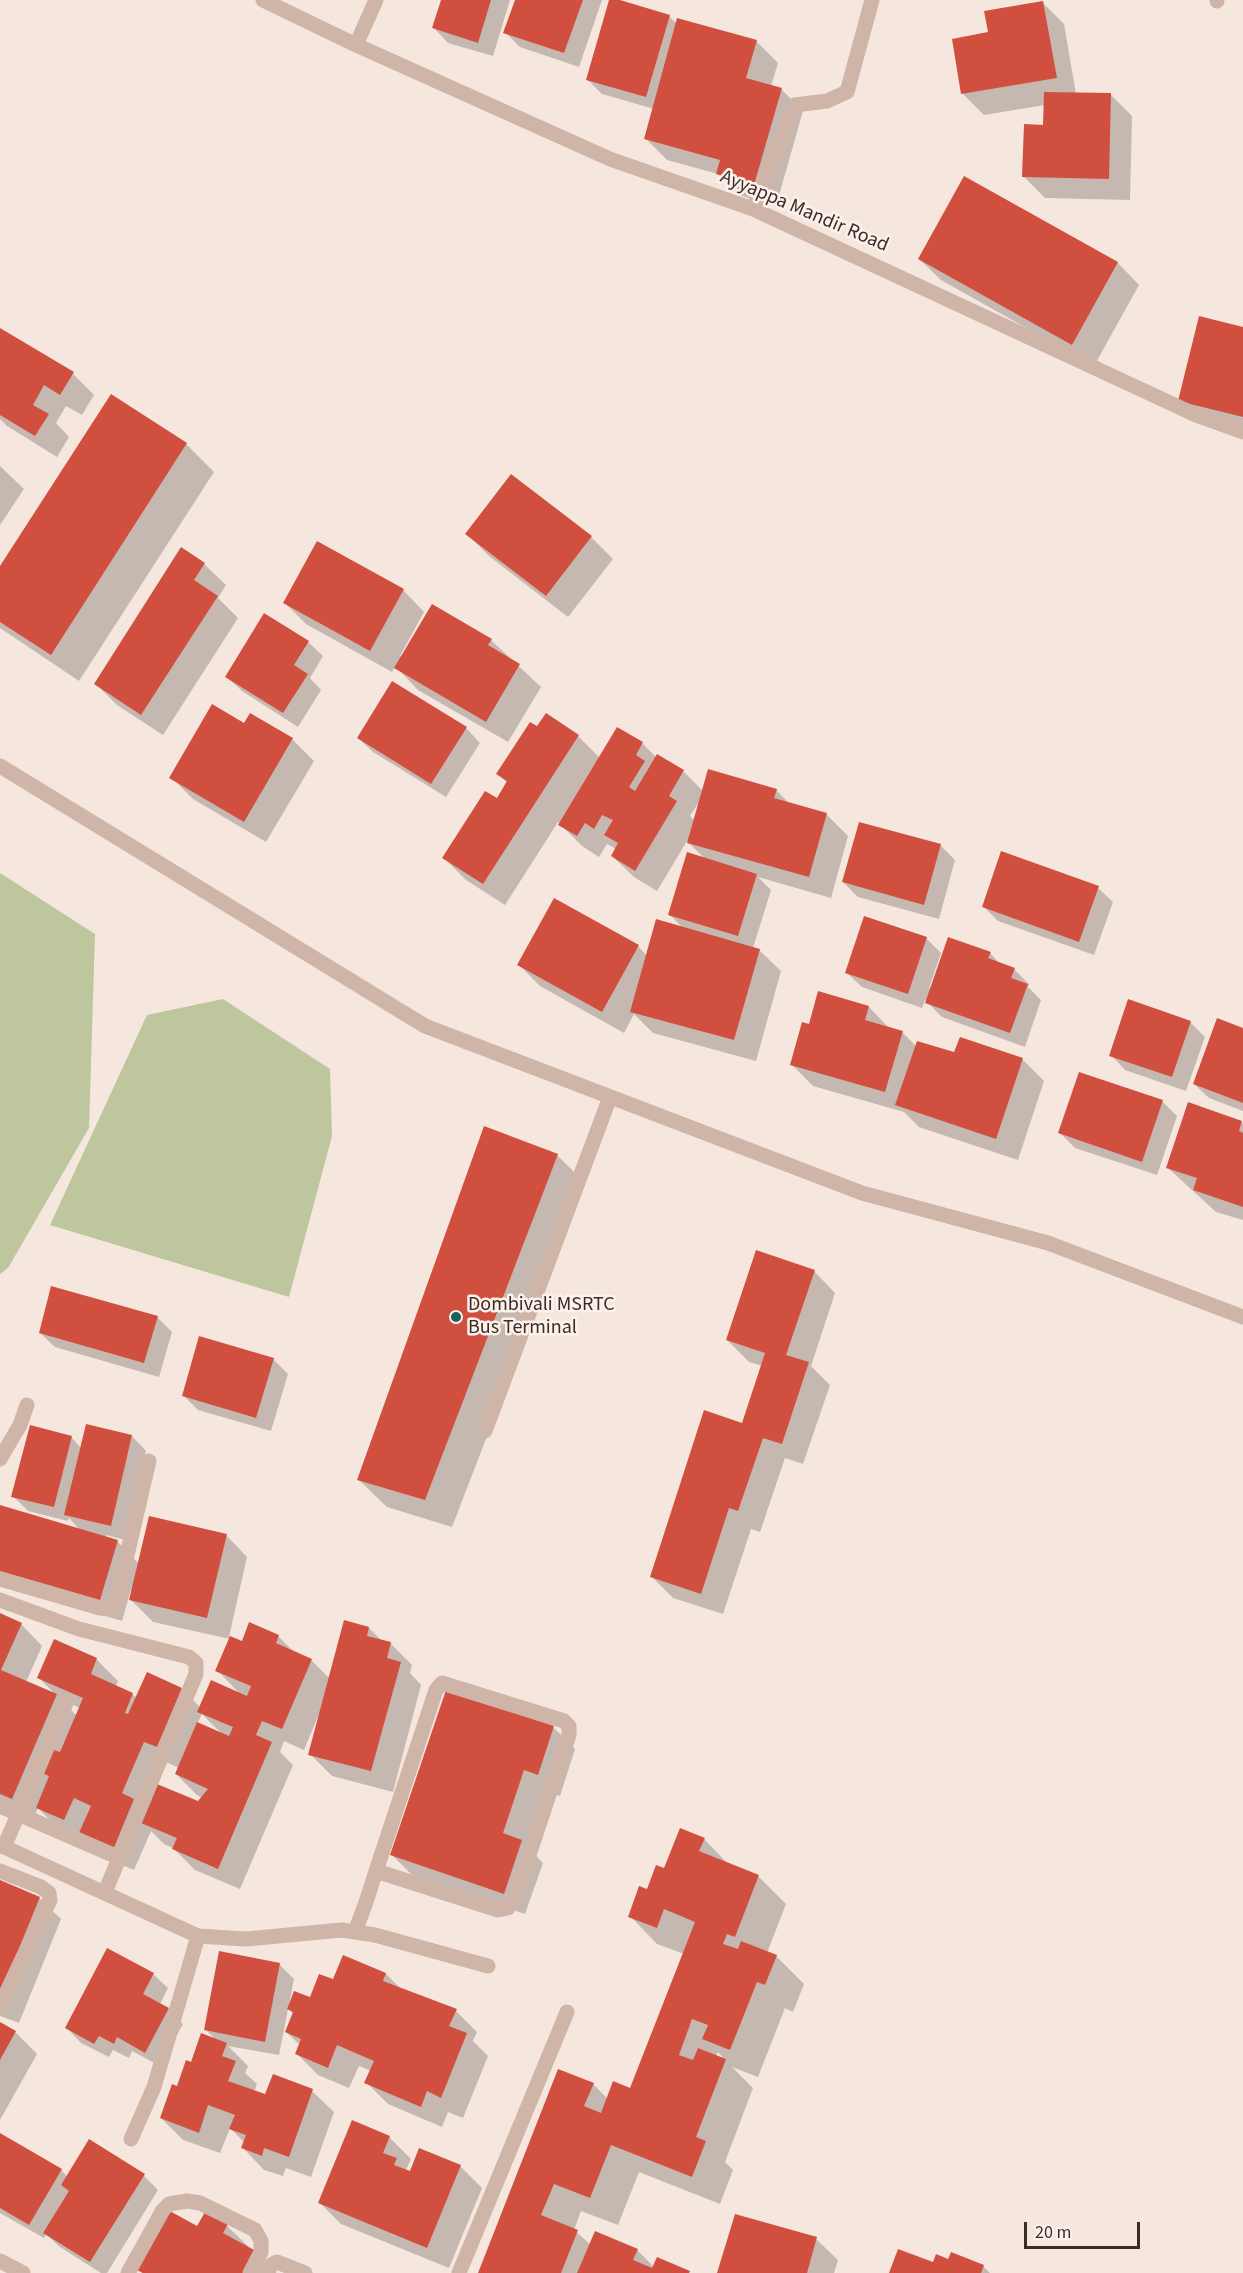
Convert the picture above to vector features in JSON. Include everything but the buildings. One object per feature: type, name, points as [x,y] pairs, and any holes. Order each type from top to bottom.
[{"type":"street","name":"Ayyappa Mandir Road","points":[[263,0],[356,45],[610,159],[753,209],[1196,415],[1243,432]]},
{"type":"street","points":[[356,45],[376,0]]},
{"type":"street","points":[[753,209],[795,105],[827,101],[847,92],[872,0]]},
{"type":"street","points":[[0,766],[425,1026],[862,1193],[1048,1243],[1243,1317]]},
{"type":"street","points":[[485,1431],[610,1097]]},
{"type":"street","points":[[0,1459],[20,1425],[27,1405]]},
{"type":"street","points":[[0,1580],[100,1608],[111,1609],[116,1602],[149,1461]]},
{"type":"street","points":[[0,1600],[79,1629],[189,1657],[196,1663],[196,1674],[105,1892]]},
{"type":"street","points":[[355,1932],[436,1690],[442,1683],[564,1721],[569,1726],[569,1735],[518,1889],[508,1908],[498,1910],[376,1871]]},
{"type":"street","points":[[67,1701],[2,1846],[198,1936],[246,1939],[342,1930],[375,1935],[488,1966]]},
{"type":"street","points":[[0,1806],[120,1858]]},
{"type":"street","points":[[0,1871],[41,1887],[49,1893],[50,1900],[0,2006]]},
{"type":"street","points":[[131,2139],[154,2087],[198,1936]]},
{"type":"street","points":[[459,2273],[567,2012]]},
{"type":"street","points":[[128,2273],[163,2210],[169,2204],[187,2201],[200,2203],[255,2230],[261,2241],[261,2252],[250,2273]]},
{"type":"street","points":[[0,2261],[23,2273]]},
{"type":"street","points":[[268,2273],[272,2265],[277,2262],[305,2273]]},
{"type":"green space","points":[[0,873],[95,934],[89,1128],[8,1268],[0,1274]]},
{"type":"green space","points":[[223,999],[330,1069],[332,1136],[289,1297],[50,1225],[147,1015]]},
{"type":"place","name":"Dombivali MSRTC Bus Terminal","points":[[456,1317]]}]
